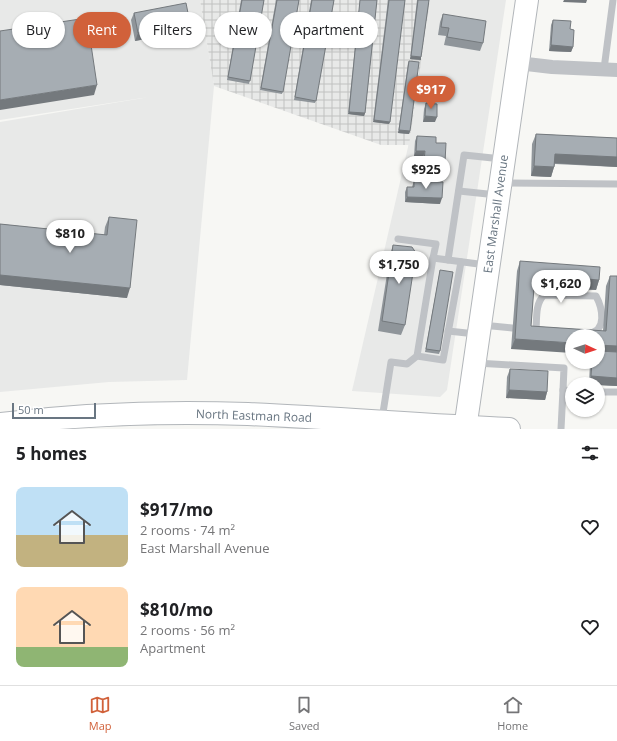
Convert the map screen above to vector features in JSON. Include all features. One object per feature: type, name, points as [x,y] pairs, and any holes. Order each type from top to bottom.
[{"type":"main road","name":"East Marshall Avenue","points":[[465,428],[527,0]]},
{"type":"main road","name":"North Eastman Road","points":[[0,424],[74,417],[174,413],[251,414],[381,426],[509,429]]},
{"type":"street","points":[[518,63],[552,67],[611,70]]},
{"type":"lane","points":[[611,70],[613,0]]},
{"type":"lane","points":[[448,260],[464,155],[504,160]]},
{"type":"lane","points":[[459,191],[617,184]]},
{"type":"lane","points":[[381,426],[391,362],[407,364],[417,356],[425,331],[434,281],[433,258],[436,244],[398,239]]},
{"type":"lane","points":[[433,258],[488,265]]},
{"type":"lane","points":[[417,356],[443,360],[448,317],[454,284],[461,262]]},
{"type":"lane","points":[[536,330],[538,305],[540,299],[544,295],[596,296],[601,305],[602,319],[597,329]]},
{"type":"lane","points":[[446,333],[512,328]]},
{"type":"lane","points":[[474,363],[564,368],[560,429]]},
{"type":"lane","points":[[605,392],[617,392]]},
{"type":"shaded area","points":[[0,0],[200,0],[202,12],[139,12],[139,48],[206,48],[206,37],[214,86],[187,380],[109,382],[0,392],[0,122],[149,97],[0,120]]},
{"type":"shaded area","points":[[200,0],[430,0],[409,145],[381,145],[214,86],[206,37],[206,12],[202,12]]},
{"type":"shaded area","points":[[430,0],[506,0],[447,390],[440,397],[352,391],[408,147]]},
{"type":"building","points":[[242,0],[264,0],[262,12],[240,12]]},
{"type":"building","points":[[277,0],[299,0],[297,12],[280,12],[280,48],[291,48],[283,92],[261,88],[268,48],[272,48],[272,28]]},
{"type":"building","points":[[312,0],[334,0],[332,12],[310,12]]},
{"type":"building","points":[[360,0],[377,0],[376,12],[359,12]]},
{"type":"building","points":[[389,0],[405,0],[390,122],[374,120]]},
{"type":"building","points":[[418,0],[429,0],[421,57],[411,56]]},
{"type":"building","points":[[186,3],[188,12],[139,12]]},
{"type":"building","points":[[139,12],[139,33],[138,33],[134,13]]},
{"type":"building","points":[[443,14],[486,21],[483,43],[447,37],[449,28],[441,27]]},
{"type":"building","points":[[73,20],[73,48],[91,48],[97,85],[0,100],[0,31],[12,29],[12,48],[65,48],[65,21]]},
{"type":"building","points":[[553,20],[571,21],[570,29],[574,30],[573,47],[551,45]]},
{"type":"building","points":[[233,48],[256,48],[250,81],[228,77]]},
{"type":"building","points":[[304,48],[325,48],[316,101],[295,97]]},
{"type":"building","points":[[355,48],[372,48],[365,113],[349,112]]},
{"type":"building","points":[[409,61],[419,62],[410,131],[399,130]]},
{"type":"building","points":[[426,103],[437,104],[437,117],[425,116]]},
{"type":"building","points":[[536,134],[617,138],[617,157],[555,154],[554,167],[534,166]]},
{"type":"building","points":[[417,136],[436,137],[436,143],[446,143],[445,162],[424,161],[425,151],[416,151]]},
{"type":"building","points":[[414,181],[443,182],[442,198],[407,197],[407,187],[414,187]]},
{"type":"building","points":[[109,217],[137,220],[130,288],[0,275],[0,224],[107,235]]},
{"type":"building","points":[[393,245],[412,247],[416,253],[405,325],[382,321]]},
{"type":"building","points":[[520,261],[600,267],[599,280],[535,275],[531,326],[576,329],[565,329],[565,343],[515,339]]},
{"type":"building","points":[[440,270],[453,272],[440,351],[426,349]]},
{"type":"building","points":[[610,276],[617,276],[617,346],[605,345]]},
{"type":"building","points":[[605,351],[617,352],[617,378],[591,376],[592,369],[605,369]]},
{"type":"building","points":[[510,369],[548,371],[547,392],[509,390]]}]
